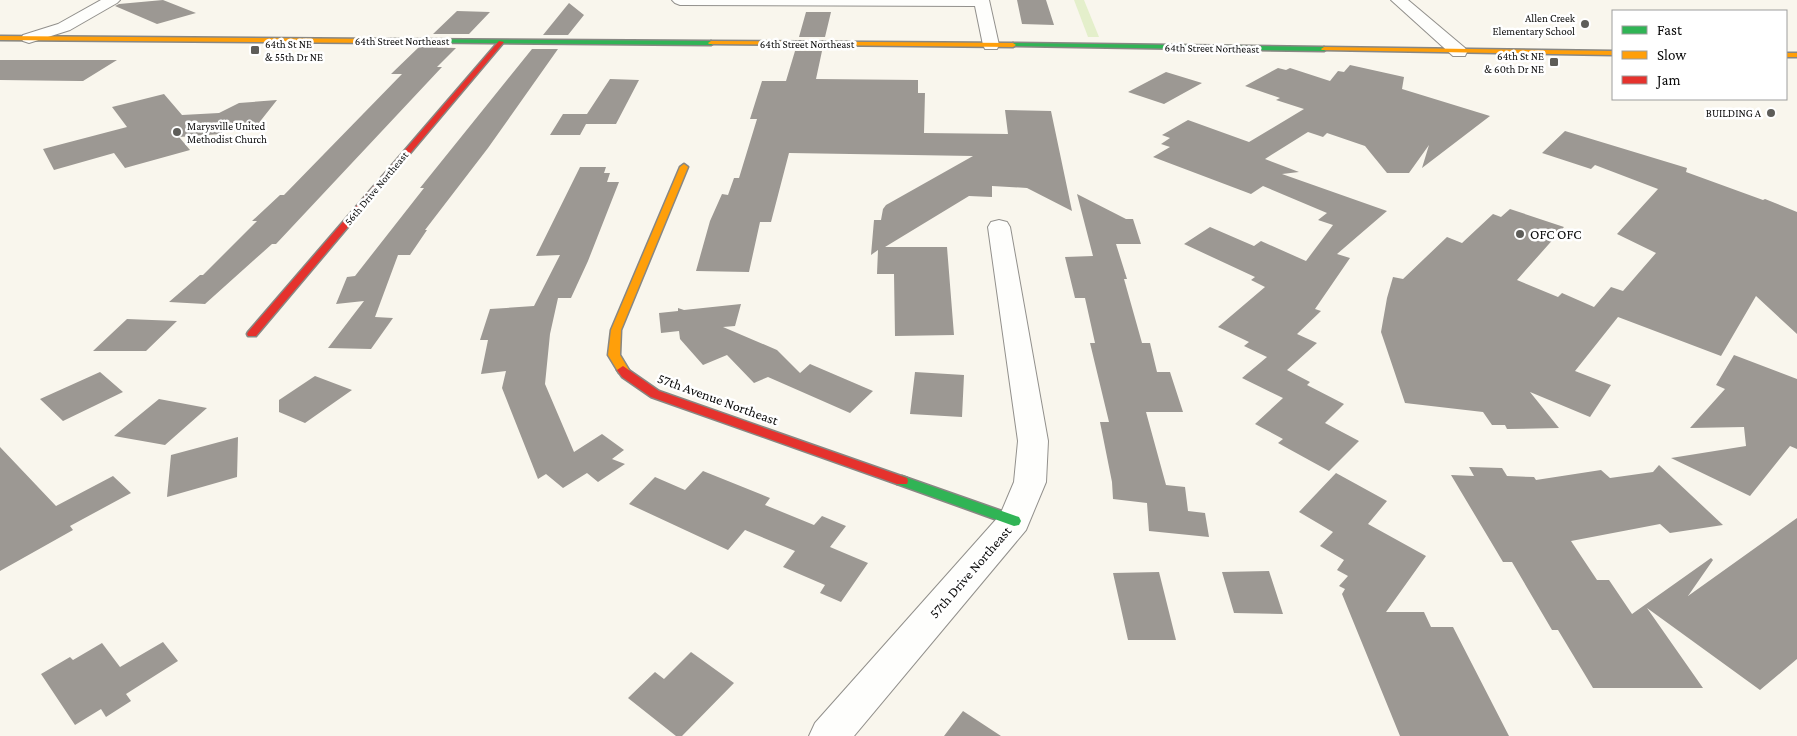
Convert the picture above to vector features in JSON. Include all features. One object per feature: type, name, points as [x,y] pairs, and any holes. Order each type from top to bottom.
[{"type":"main road","name":"64th Street Northeast","points":[[0,38],[992,45],[1612,53]]},
{"type":"main road","name":"56th Drive Northeast","points":[[252,334],[500,42]]},
{"type":"main road","name":"57th Avenue Northeast","points":[[684,167],[616,330],[614,355],[626,374],[654,394],[1014,521]]},
{"type":"street","points":[[29,38],[35,26],[85,0]]},
{"type":"street","points":[[29,38],[64,27],[112,0]]},
{"type":"street","points":[[680,0],[981,1],[992,45]]},
{"type":"street","points":[[1400,0],[1459,52]]},
{"type":"street","name":"57th Drive Northeast","points":[[829,736],[1014,521],[1030,482],[1033,441],[999,228]]},
{"type":"green space","points":[[1074,0],[1084,0],[1099,37],[1088,37]]},
{"type":"building","points":[[163,0],[196,13],[157,24],[115,6],[119,4]]},
{"type":"building","points":[[1017,0],[1046,0],[1054,25],[1022,24]]},
{"type":"building","points":[[569,3],[584,15],[568,35],[543,35]]},
{"type":"building","points":[[457,11],[490,12],[469,34],[433,34]]},
{"type":"building","points":[[806,12],[831,12],[825,37],[799,37]]},
{"type":"building","points":[[419,47],[456,48],[437,67],[442,67],[276,244],[272,244],[205,304],[169,302],[200,275],[203,275],[257,221],[252,221],[280,195],[284,195],[402,74],[391,74]]},
{"type":"building","points":[[532,49],[558,49],[488,148],[425,230],[427,230],[410,255],[398,255],[375,317],[393,318],[371,349],[328,348],[364,301],[336,304],[347,277],[355,276],[424,188],[420,188]]},
{"type":"building","points":[[795,51],[822,51],[816,79],[918,80],[918,93],[925,93],[924,133],[1008,134],[1005,110],[1051,111],[1072,211],[1027,188],[992,186],[992,197],[969,196],[885,247],[947,247],[954,335],[895,336],[894,274],[877,274],[878,250],[871,255],[874,220],[881,220],[883,209],[886,205],[973,156],[789,153],[771,222],[760,222],[749,272],[696,271],[710,221],[722,194],[728,195],[734,178],[739,178],[757,119],[750,119],[762,81],[786,81]]},
{"type":"building","points":[[0,60],[117,60],[80,81],[0,80]]},
{"type":"building","points":[[1350,65],[1404,77],[1402,89],[1490,116],[1422,168],[1429,145],[1409,173],[1387,173],[1365,146],[1327,133],[1323,137],[1308,132],[1265,159],[1299,172],[1282,174],[1387,211],[1337,254],[1350,258],[1315,309],[1321,311],[1297,334],[1317,343],[1287,370],[1310,382],[1307,385],[1344,404],[1325,423],[1359,441],[1329,471],[1278,443],[1283,439],[1255,424],[1283,398],[1242,378],[1267,357],[1244,346],[1249,342],[1218,327],[1265,287],[1251,280],[1255,277],[1184,244],[1210,227],[1254,246],[1261,241],[1306,261],[1333,225],[1318,220],[1327,213],[1263,186],[1251,194],[1153,157],[1170,147],[1161,144],[1170,138],[1162,135],[1188,120],[1249,142],[1304,109],[1276,100],[1280,98],[1245,86],[1278,68],[1286,70],[1290,68],[1330,81],[1338,71],[1344,72]]},
{"type":"building","points":[[1166,72],[1202,83],[1164,104],[1128,92]]},
{"type":"building","points":[[610,79],[639,80],[616,124],[586,124],[580,135],[550,135],[563,114],[587,114]]},
{"type":"building","name":"Marysville United Methodist Church","points":[[164,94],[182,115],[219,113],[239,103],[277,100],[258,124],[246,125],[243,130],[223,131],[221,134],[179,137],[190,150],[125,168],[114,153],[54,170],[43,149],[127,127],[112,107]]},
{"type":"building","points":[[1565,131],[1687,168],[1686,172],[1797,212],[1797,334],[1756,296],[1721,356],[1618,317],[1575,371],[1611,385],[1590,417],[1530,392],[1559,428],[1507,429],[1505,425],[1492,425],[1483,412],[1405,403],[1381,332],[1387,298],[1393,277],[1403,279],[1447,237],[1462,243],[1493,214],[1501,217],[1510,209],[1564,227],[1517,280],[1558,297],[1562,293],[1594,307],[1611,287],[1623,291],[1656,253],[1617,234],[1658,189],[1595,165],[1591,169],[1542,153]]},
{"type":"building","points":[[580,167],[606,167],[604,173],[610,173],[607,182],[619,182],[588,261],[571,298],[558,298],[550,334],[545,384],[574,452],[602,434],[624,450],[612,459],[625,464],[598,482],[587,473],[563,488],[546,474],[538,479],[502,388],[506,371],[481,374],[488,340],[480,340],[490,309],[534,306],[560,255],[536,256]]},
{"type":"building","points":[[1077,194],[1126,219],[1133,219],[1141,244],[1116,244],[1127,279],[1124,279],[1142,343],[1150,343],[1157,372],[1170,372],[1183,412],[1146,412],[1166,485],[1185,487],[1188,511],[1205,513],[1209,537],[1149,531],[1147,503],[1113,499],[1112,482],[1100,422],[1109,422],[1090,343],[1095,343],[1085,298],[1075,298],[1065,257],[1093,256]]},
{"type":"building","points":[[741,304],[735,326],[723,327],[777,350],[800,373],[810,364],[873,391],[850,413],[768,377],[754,383],[727,355],[703,365],[680,339],[679,331],[661,333],[659,313],[678,311],[678,308],[684,310]]},
{"type":"building","points":[[127,319],[177,321],[146,351],[93,351]]},
{"type":"building","points":[[1734,355],[1797,379],[1797,449],[1790,446],[1750,496],[1671,458],[1746,446],[1744,427],[1690,428],[1725,389],[1716,385]]},
{"type":"building","points":[[100,372],[123,392],[63,421],[40,399]]},
{"type":"building","points":[[915,372],[964,375],[962,417],[910,414]]},
{"type":"building","points":[[315,376],[352,390],[305,423],[279,412],[279,400]]},
{"type":"building","points":[[159,399],[207,408],[165,445],[114,436]]},
{"type":"building","points":[[238,437],[237,477],[167,497],[171,455]]},
{"type":"building","points":[[0,447],[56,506],[113,476],[131,493],[70,526],[73,530],[0,571]]},
{"type":"building","points":[[1659,465],[1723,525],[1670,533],[1660,524],[1571,541],[1597,580],[1609,580],[1632,614],[1711,558],[1713,560],[1688,596],[1797,518],[1797,659],[1760,690],[1647,608],[1703,688],[1593,688],[1558,630],[1552,630],[1512,562],[1503,562],[1451,475],[1474,476],[1469,467],[1502,468],[1507,476],[1534,477],[1536,480],[1601,470],[1610,478],[1653,472]]},
{"type":"building","points":[[703,471],[770,498],[765,505],[814,525],[822,516],[846,526],[830,547],[868,563],[841,602],[820,593],[825,585],[783,567],[795,551],[745,530],[728,550],[629,504],[655,477],[685,490]]},
{"type":"building","points":[[1336,473],[1387,501],[1368,524],[1426,556],[1386,612],[1424,612],[1431,627],[1453,627],[1509,736],[1400,736],[1342,594],[1345,589],[1339,586],[1348,576],[1337,570],[1344,560],[1320,546],[1333,532],[1299,512]]},
{"type":"building","points":[[1269,571],[1283,614],[1234,613],[1222,572]]},
{"type":"building","points":[[1159,572],[1176,640],[1128,640],[1113,573]]},
{"type":"building","points":[[163,642],[178,661],[126,694],[131,701],[106,717],[101,709],[75,725],[41,674],[70,657],[73,660],[102,643],[120,667]]},
{"type":"building","points":[[691,652],[734,683],[682,736],[676,736],[628,698],[655,672],[664,679]]},
{"type":"building","points":[[963,711],[1001,736],[944,736]]},
{"type":"traffic: fast","points":[[381,41],[711,43]]},
{"type":"traffic: fast","points":[[1013,45],[1324,49]]},
{"type":"traffic: fast","points":[[902,481],[1014,521]]},
{"type":"traffic: slow","points":[[0,38],[381,41]]},
{"type":"traffic: slow","points":[[711,43],[1013,45]]},
{"type":"traffic: slow","points":[[1324,49],[1612,53]]},
{"type":"traffic: slow","points":[[1787,55],[1797,55]]},
{"type":"traffic: slow","points":[[623,370],[614,355],[616,330],[684,167]]},
{"type":"traffic: jam","points":[[252,334],[501,42]]},
{"type":"traffic: jam","points":[[623,370],[655,394],[902,481]]},
{"type":"place","name":"Allen Creek Elementary School","points":[[1585,24]]},
{"type":"place","name":"64th St NE & 55th Dr NE","points":[[255,50]]},
{"type":"place","name":"64th St NE & 60th Dr NE","points":[[1554,62]]},
{"type":"place","name":"BUILDING A","points":[[1771,113]]},
{"type":"place","name":"Marysville United Methodist Church","points":[[177,132]]},
{"type":"place","name":"OFC OFC","points":[[1520,234]]}]
